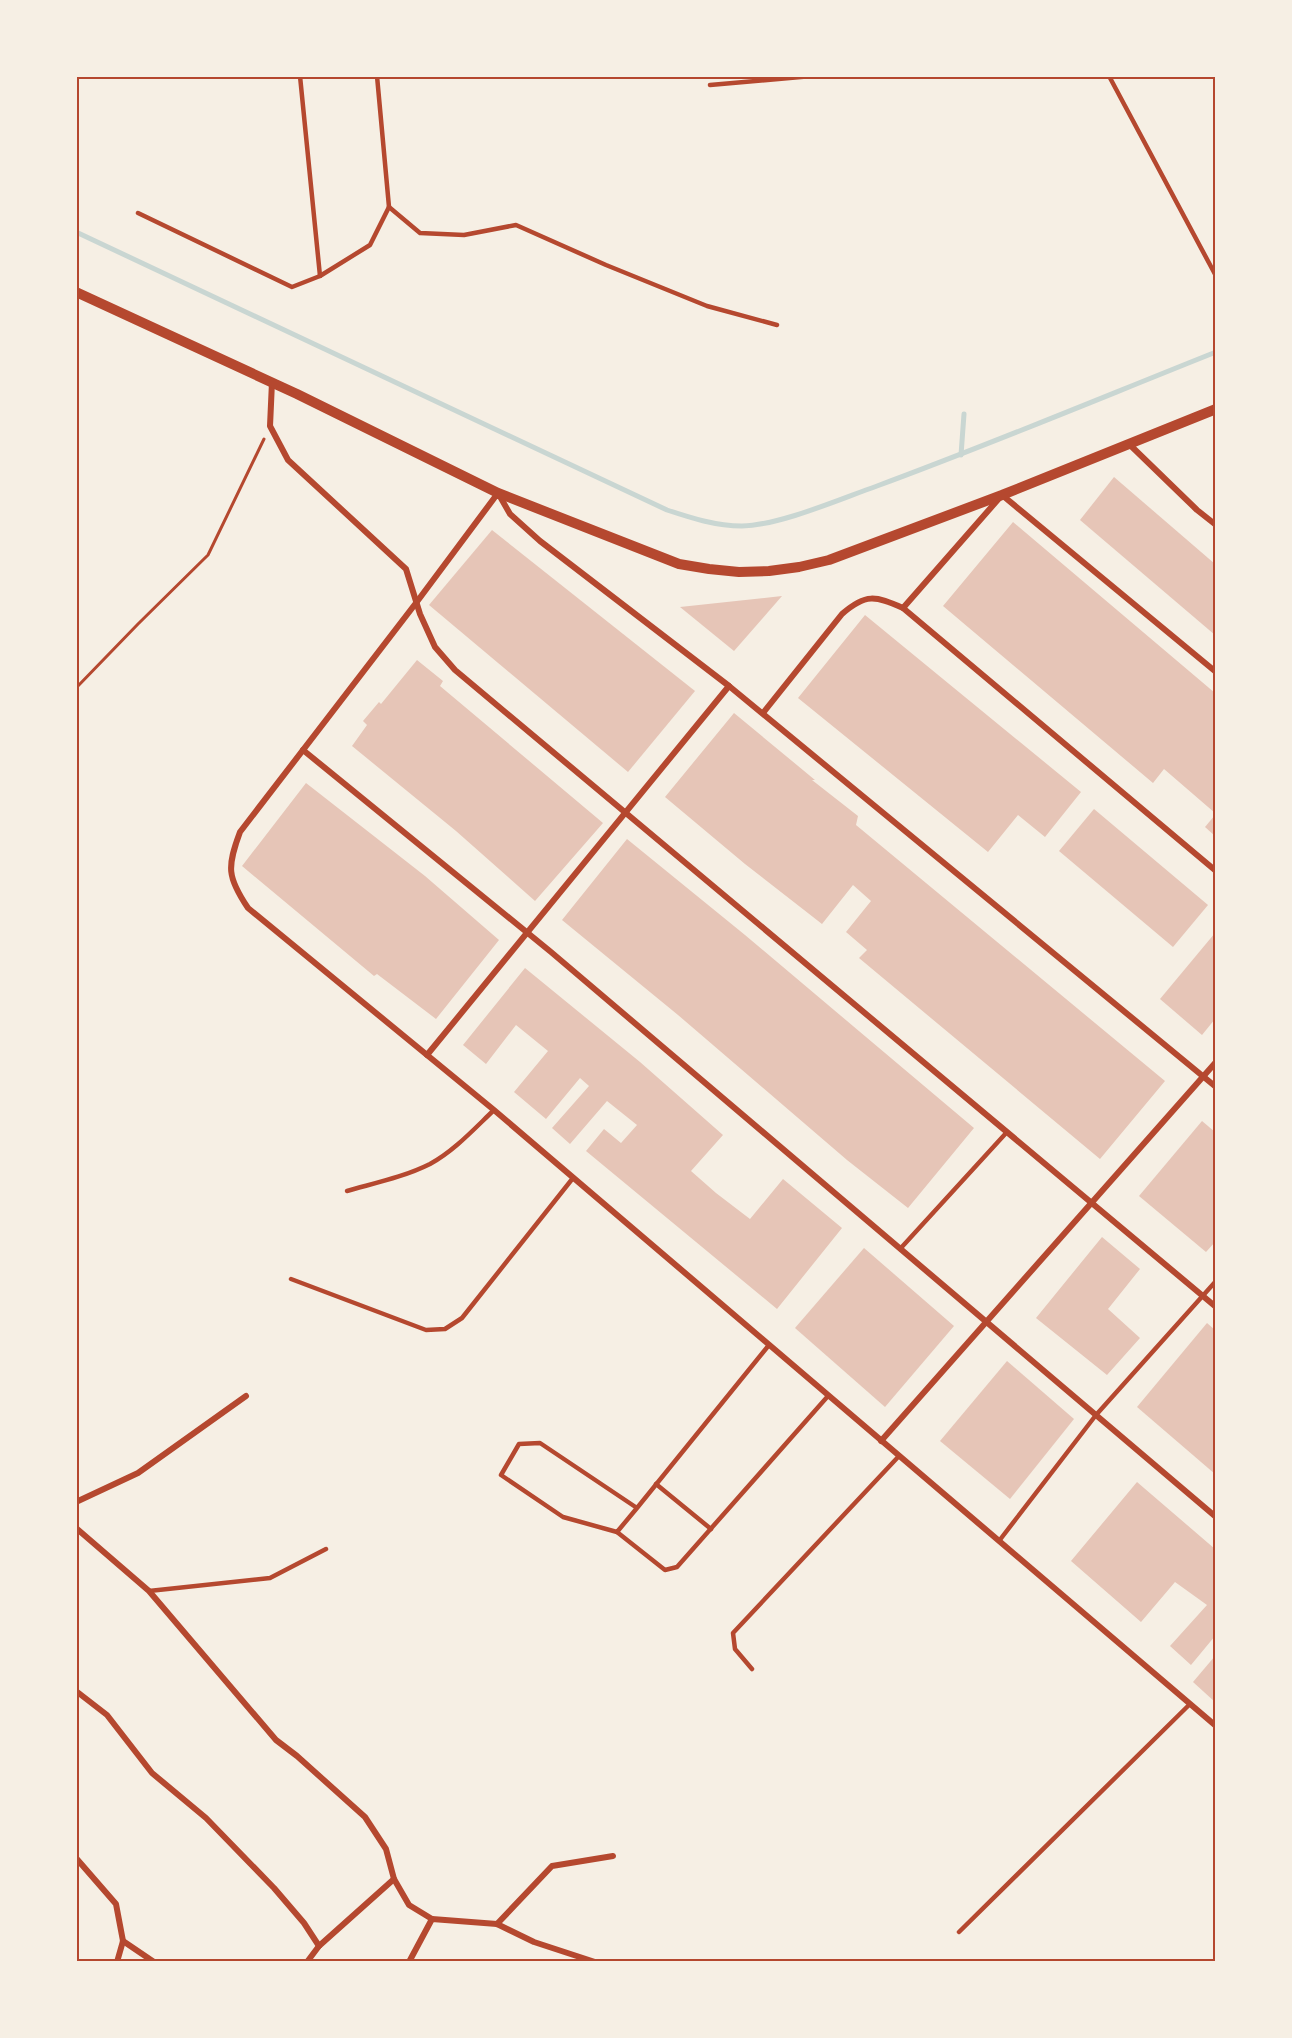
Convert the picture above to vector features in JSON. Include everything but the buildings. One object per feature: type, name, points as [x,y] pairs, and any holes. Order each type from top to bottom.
[{"type":"street","points":[[76,292],[272,382],[498,493],[679,564],[709,570],[739,572],[779,570],[829,560],[1002,495],[1215,409]]},
{"type":"street","points":[[272,382],[270,426],[288,460],[406,569],[416,603],[435,647],[455,670],[1215,1307]]},
{"type":"street","points":[[1130,444],[1215,525]]},
{"type":"street","points":[[498,493],[240,832],[232,853],[231,878],[237,892],[248,908],[494,1110],[1215,1726]]},
{"type":"street","points":[[498,493],[510,514],[540,541],[729,686],[1215,1088]]},
{"type":"street","points":[[903,608],[1002,495]]},
{"type":"street","points":[[1002,495],[1215,672]]},
{"type":"street","points":[[763,714],[842,614],[855,603],[869,597],[882,599],[903,608],[1215,871]]},
{"type":"street","points":[[427,1055],[729,686]]},
{"type":"street","points":[[303,750],[527,932],[1215,1516]]},
{"type":"street","points":[[881,1441],[1215,1062]]},
{"type":"street","points":[[76,1502],[138,1473],[246,1396]]},
{"type":"street","points":[[76,1528],[149,1591],[276,1740],[365,1817],[386,1849],[394,1879],[409,1905],[432,1919],[497,1924],[534,1942],[595,1962]]},
{"type":"street","points":[[76,1691],[107,1715],[152,1773],[206,1818],[274,1888],[304,1923],[319,1946]]},
{"type":"street","points":[[497,1924],[552,1866],[613,1856]]},
{"type":"street","points":[[76,1858],[116,1905],[123,1941],[117,1962]]},
{"type":"street","points":[[307,1962],[319,1946],[394,1879]]},
{"type":"street","points":[[409,1962],[432,1919]]},
{"type":"street","points":[[123,1941],[154,1962]]},
{"type":"lane","points":[[300,76],[320,276]]},
{"type":"lane","points":[[138,213],[292,287],[320,276],[370,245],[389,207],[377,76]]},
{"type":"lane","points":[[710,86],[812,76]]},
{"type":"lane","points":[[1109,76],[1215,276]]},
{"type":"lane","points":[[389,207],[420,233],[464,235],[516,225],[606,266],[707,306],[777,325]]},
{"type":"lane","points":[[347,1191],[405,1174],[430,1163],[448,1152],[494,1110]]},
{"type":"lane","points":[[900,1249],[1007,1132]]},
{"type":"lane","points":[[291,1279],[426,1330],[445,1329],[462,1318],[573,1178]]},
{"type":"lane","points":[[999,1541],[1096,1415],[1215,1281]]},
{"type":"lane","points":[[617,1532],[769,1346]]},
{"type":"lane","points":[[637,1508],[540,1443],[519,1444],[501,1475],[563,1517],[617,1532],[665,1570],[677,1567],[828,1395]]},
{"type":"lane","points":[[752,1669],[735,1648],[733,1633],[899,1456]]},
{"type":"lane","points":[[656,1484],[711,1529]]},
{"type":"lane","points":[[149,1591],[270,1578],[326,1549]]},
{"type":"lane","points":[[959,1932],[1190,1704]]},
{"type":"path","points":[[76,688],[208,555],[270,426]]},
{"type":"waterway","points":[[76,232],[667,510],[704,521],[732,526],[757,525],[828,504],[962,454],[1216,352]]},
{"type":"waterway","points":[[961,455],[964,414]]}]
